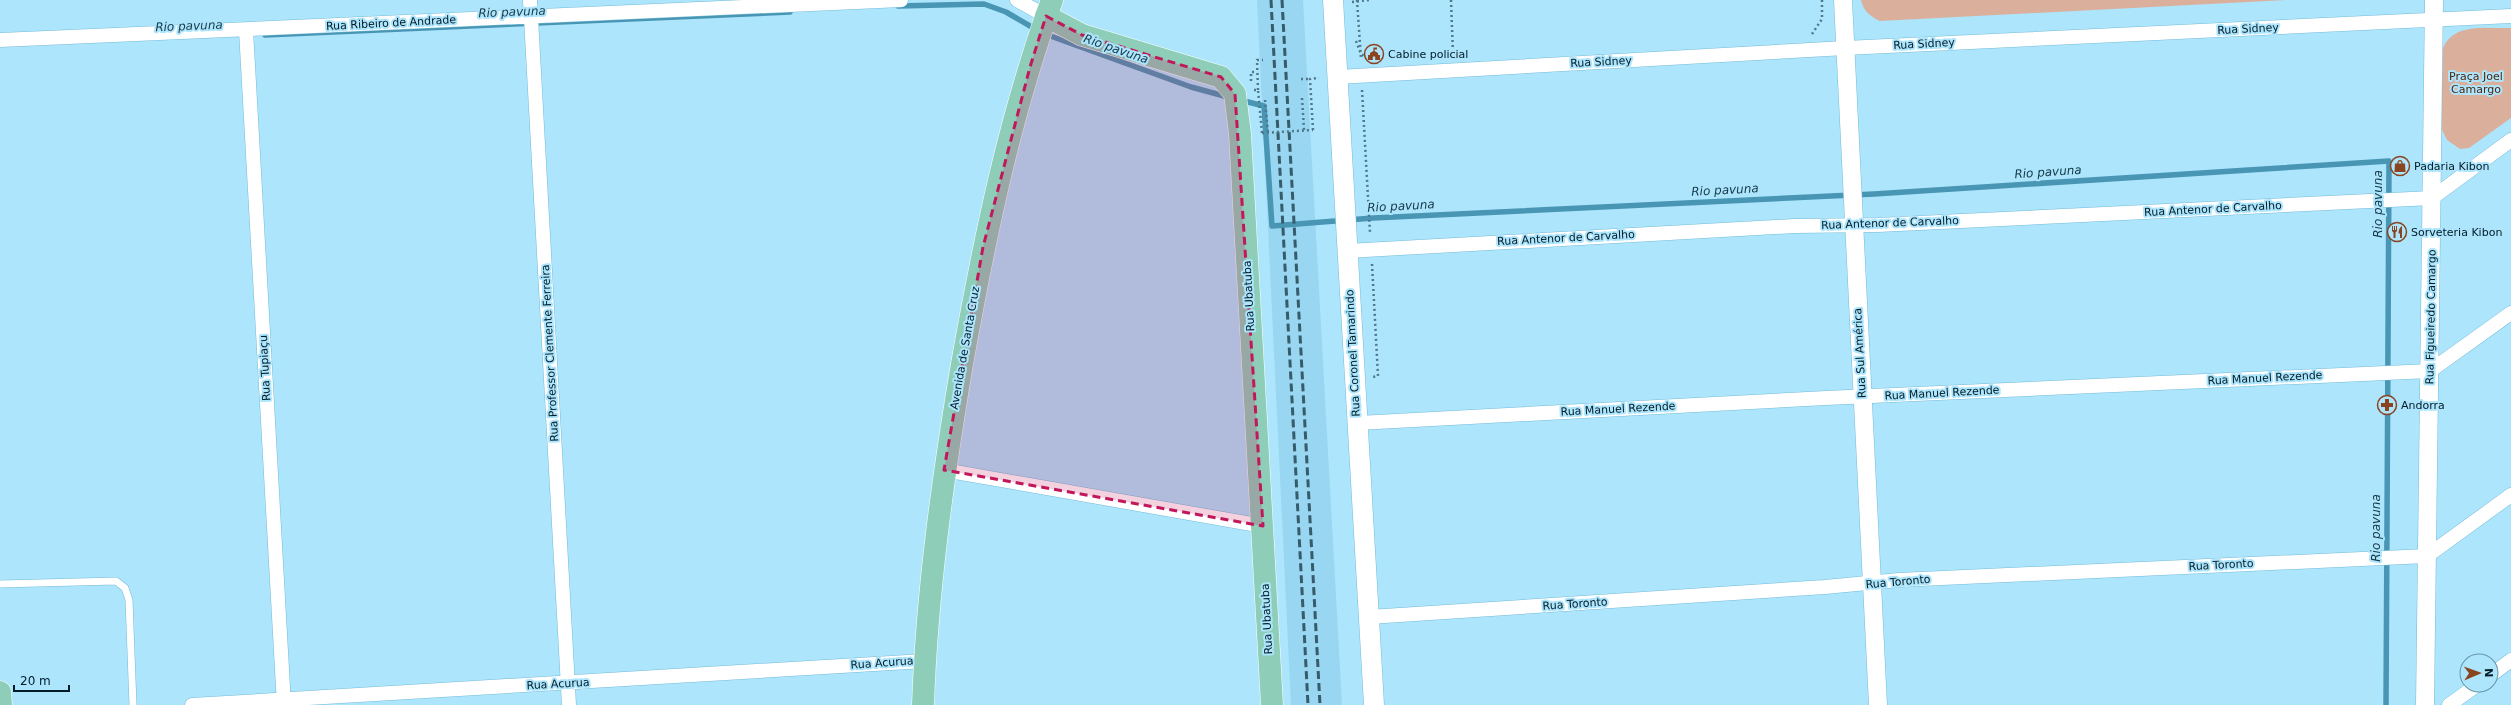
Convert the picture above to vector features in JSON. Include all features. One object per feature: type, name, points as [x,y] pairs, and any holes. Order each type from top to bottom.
[{"type":"main road","name":"Rua Coronel Tamarindo","points":[[1333,0],[1374,705]]},
{"type":"main road","name":"Avenida de Santa Cruz","points":[[923,705],[924,660],[944,470],[983,247],[1030,67],[1049,8]]},
{"type":"main road","name":"Rua Ubatuba","points":[[1049,8],[1082,35],[1221,77],[1235,94],[1240,134],[1272,705]]},
{"type":"main road","points":[[0,692],[1,705]]},
{"type":"street","name":"Rua Professor Clemente Ferreira","points":[[530,0],[569,705]]},
{"type":"street","name":"Rua Ribeiro de Andrade","points":[[0,40],[246,34],[531,23],[902,0]]},
{"type":"street","points":[[1017,0],[1049,8]]},
{"type":"street","name":"Rua Sul América","points":[[1842,0],[1878,705]]},
{"type":"street","name":"Rua Figueiredo Camargo","points":[[2425,705],[2434,0]]},
{"type":"street","name":"Rua Sidney","points":[[1338,77],[1845,48],[2434,21],[2511,16]]},
{"type":"street","name":"Rua Tupiaçu","points":[[246,34],[284,702]]},
{"type":"street","points":[[2432,198],[2511,140]]},
{"type":"street","name":"Rua Antenor de Carvalho","points":[[1347,251],[1779,227],[1853,226],[2432,198]]},
{"type":"street","points":[[2430,371],[2511,313]]},
{"type":"street","name":"Rua Manuel Rezende","points":[[1358,423],[1863,396],[2430,371]]},
{"type":"street","points":[[944,470],[1262,526]]},
{"type":"street","points":[[2428,556],[2511,495]]},
{"type":"street","name":"Rua Toronto","points":[[1369,617],[1872,584],[1899,580],[2428,556]]},
{"type":"street","name":"Rua Acurua","points":[[192,705],[284,702],[924,660]]},
{"type":"street","points":[[2499,669],[2511,660]]},
{"type":"street","points":[[2449,705],[2466,693]]},
{"type":"lane","points":[[0,584],[116,581],[125,588],[129,600],[134,705]]},
{"type":"path","points":[[1451,0],[1453,71]]},
{"type":"path","points":[[1263,60],[1257,60],[1262,133],[1313,130],[1312,99]]},
{"type":"path","points":[[1300,79],[1310,79]]},
{"type":"path","points":[[1252,91],[1258,90]]},
{"type":"path","points":[[1302,98],[1304,130]]},
{"type":"path","points":[[1265,100],[1268,133]]},
{"type":"highlighted area","points":[[1046,16],[1082,35],[1221,77],[1235,94],[1263,526],[944,470],[983,247],[1030,67]]},
{"type":"shaded area","points":[[1257,0],[1303,0],[1342,705],[1291,705]]},
{"type":"green space","points":[[1861,0],[2286,0],[1880,21],[1868,13]]},
{"type":"green space","name":"Praça Joel Camargo","points":[[2482,28],[2511,28],[2511,118],[2469,148],[2460,149],[2447,140],[2441,128],[2443,48],[2448,40],[2455,34],[2463,31]]},
{"type":"waterway","name":"Rio pavuna","points":[[898,6],[984,4],[1006,12],[1037,30]]},
{"type":"waterway","name":"Rio pavuna","points":[[265,35],[790,12]]},
{"type":"waterway","name":"Rio pavuna","points":[[1045,34],[1191,87],[1228,97]]},
{"type":"waterway","name":"Rio pavuna","points":[[1240,100],[1264,106],[1272,226],[1373,218],[1874,194],[2389,161],[2386,705]]},
{"type":"railway","points":[[1271,0],[1308,705]]},
{"type":"railway","points":[[1282,0],[1320,705]]},
{"type":"place","name":"Cabine policial","points":[[1374,54]]},
{"type":"place","name":"Padaria Kibon","points":[[2400,166]]},
{"type":"place","name":"Sorveteria Kibon","points":[[2397,232]]},
{"type":"place","name":"Andorra","points":[[2387,405]]}]
